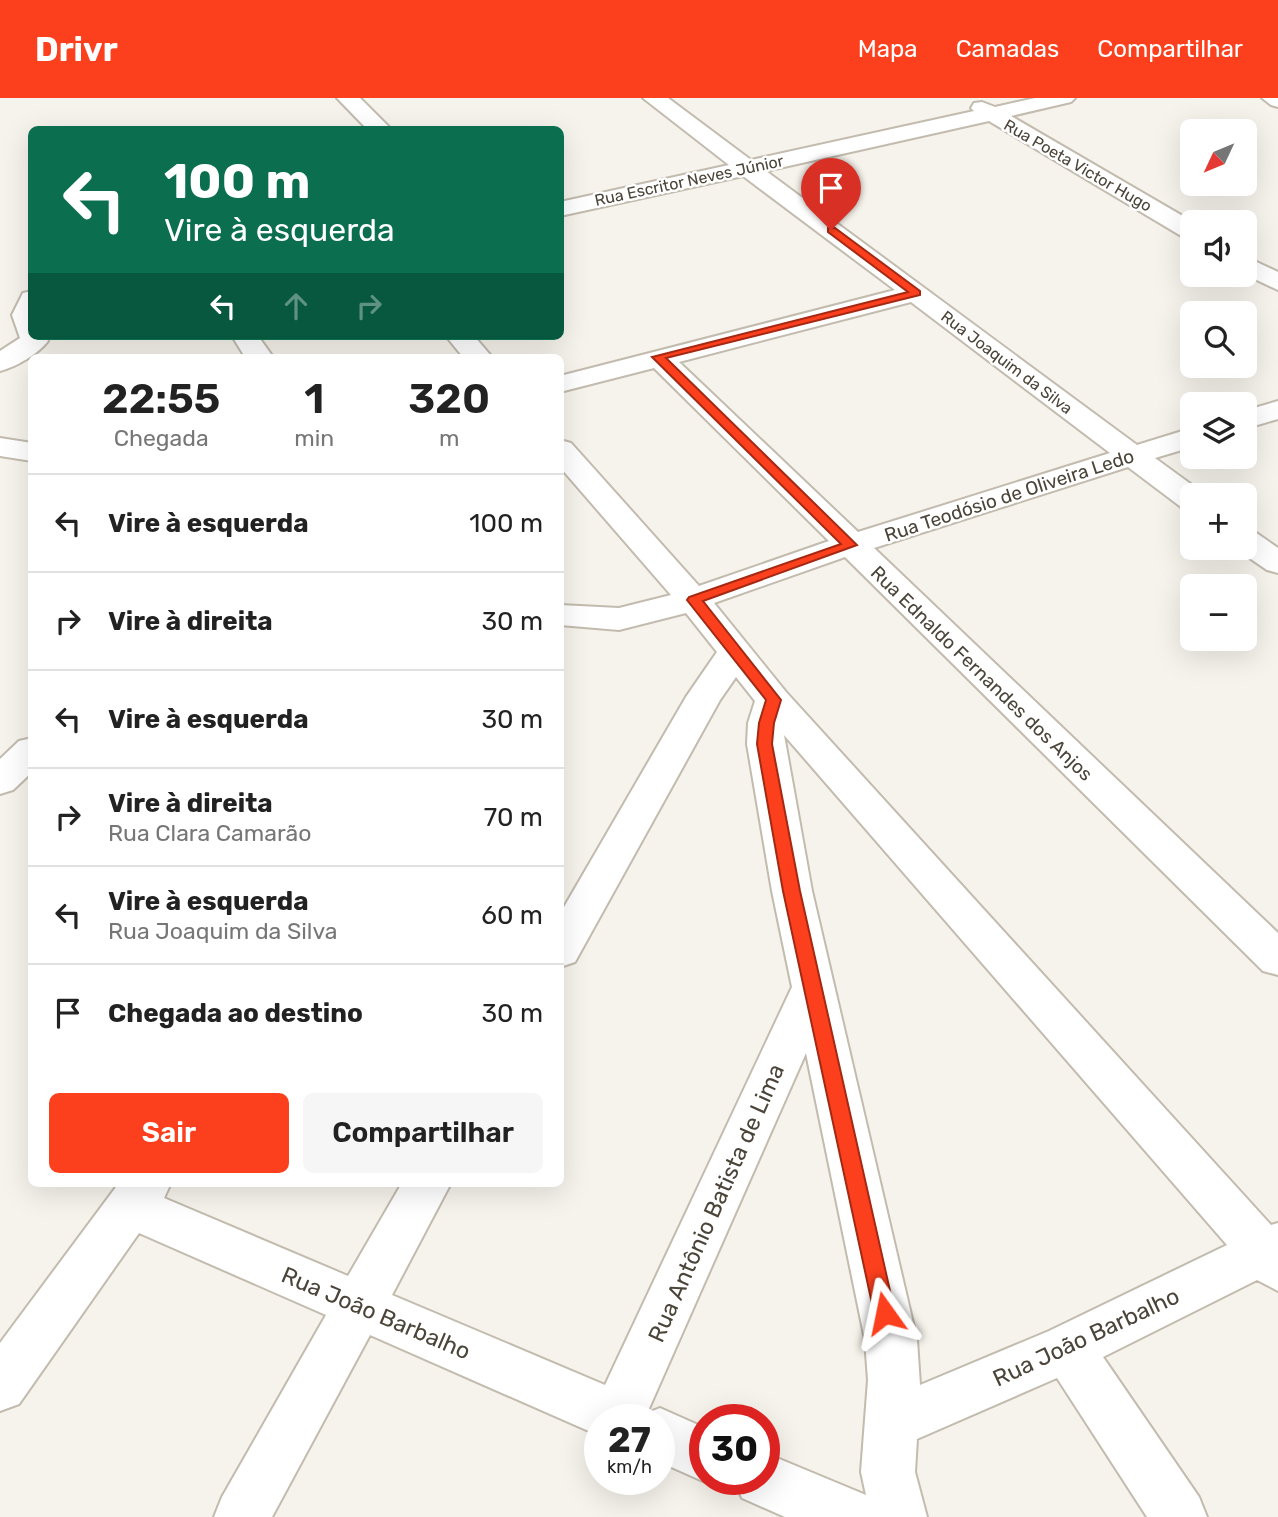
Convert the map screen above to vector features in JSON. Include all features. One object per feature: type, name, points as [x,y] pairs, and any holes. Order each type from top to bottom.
[{"type":"street","points":[[348,98],[377,126]]},
{"type":"street","name":"Rua Joaquim da Silva","points":[[654,98],[1180,491]]},
{"type":"street","name":"Rua Poeta Victor Hugo","points":[[965,98],[1180,225]]},
{"type":"street","name":"Rua Escritor Neves Júnior","points":[[564,208],[1064,98]]},
{"type":"street","points":[[1273,98],[1278,101]]},
{"type":"street","points":[[1257,270],[1278,282]]},
{"type":"street","points":[[564,383],[916,293]]},
{"type":"street","points":[[463,340],[475,354]]},
{"type":"street","points":[[0,363],[35,342]]},
{"type":"street","name":"Rua Ednaldo Fernandes dos Anjos","points":[[658,357],[1278,959]]},
{"type":"street","points":[[1257,416],[1278,410]]},
{"type":"street","name":"Rua Teodósio de Oliveira Ledo","points":[[573,617],[619,620],[694,600],[850,545],[1180,441]]},
{"type":"street","points":[[0,447],[28,451]]},
{"type":"street","points":[[564,454],[694,600],[773,700],[1273,1255]]},
{"type":"street","points":[[1257,548],[1278,563]]},
{"type":"street","points":[[564,944],[704,697],[735,652]]},
{"type":"street","points":[[773,700],[766,723],[765,744],[813,988],[891,1340],[894,1380],[892,1423],[887,1450],[888,1472],[899,1517]]},
{"type":"street","points":[[0,781],[28,754]]},
{"type":"street","name":"Rua Antônio Batista de Lima","points":[[642,1404],[813,988]]},
{"type":"street","points":[[242,1517],[425,1187]]},
{"type":"street","points":[[0,1386],[138,1195]]},
{"type":"street","name":"Rua João Barbalho","points":[[138,1195],[357,1305],[587,1404]]},
{"type":"street","name":"Rua João Barbalho","points":[[892,1423],[1273,1255]]},
{"type":"street","points":[[1067,1348],[1179,1517]]},
{"type":"street","points":[[780,1487],[850,1517]]},
{"type":"route","points":[[831,230],[916,293],[658,357],[850,545],[694,600],[773,700],[766,723],[765,744],[770,774],[792,891],[885,1313]]}]
